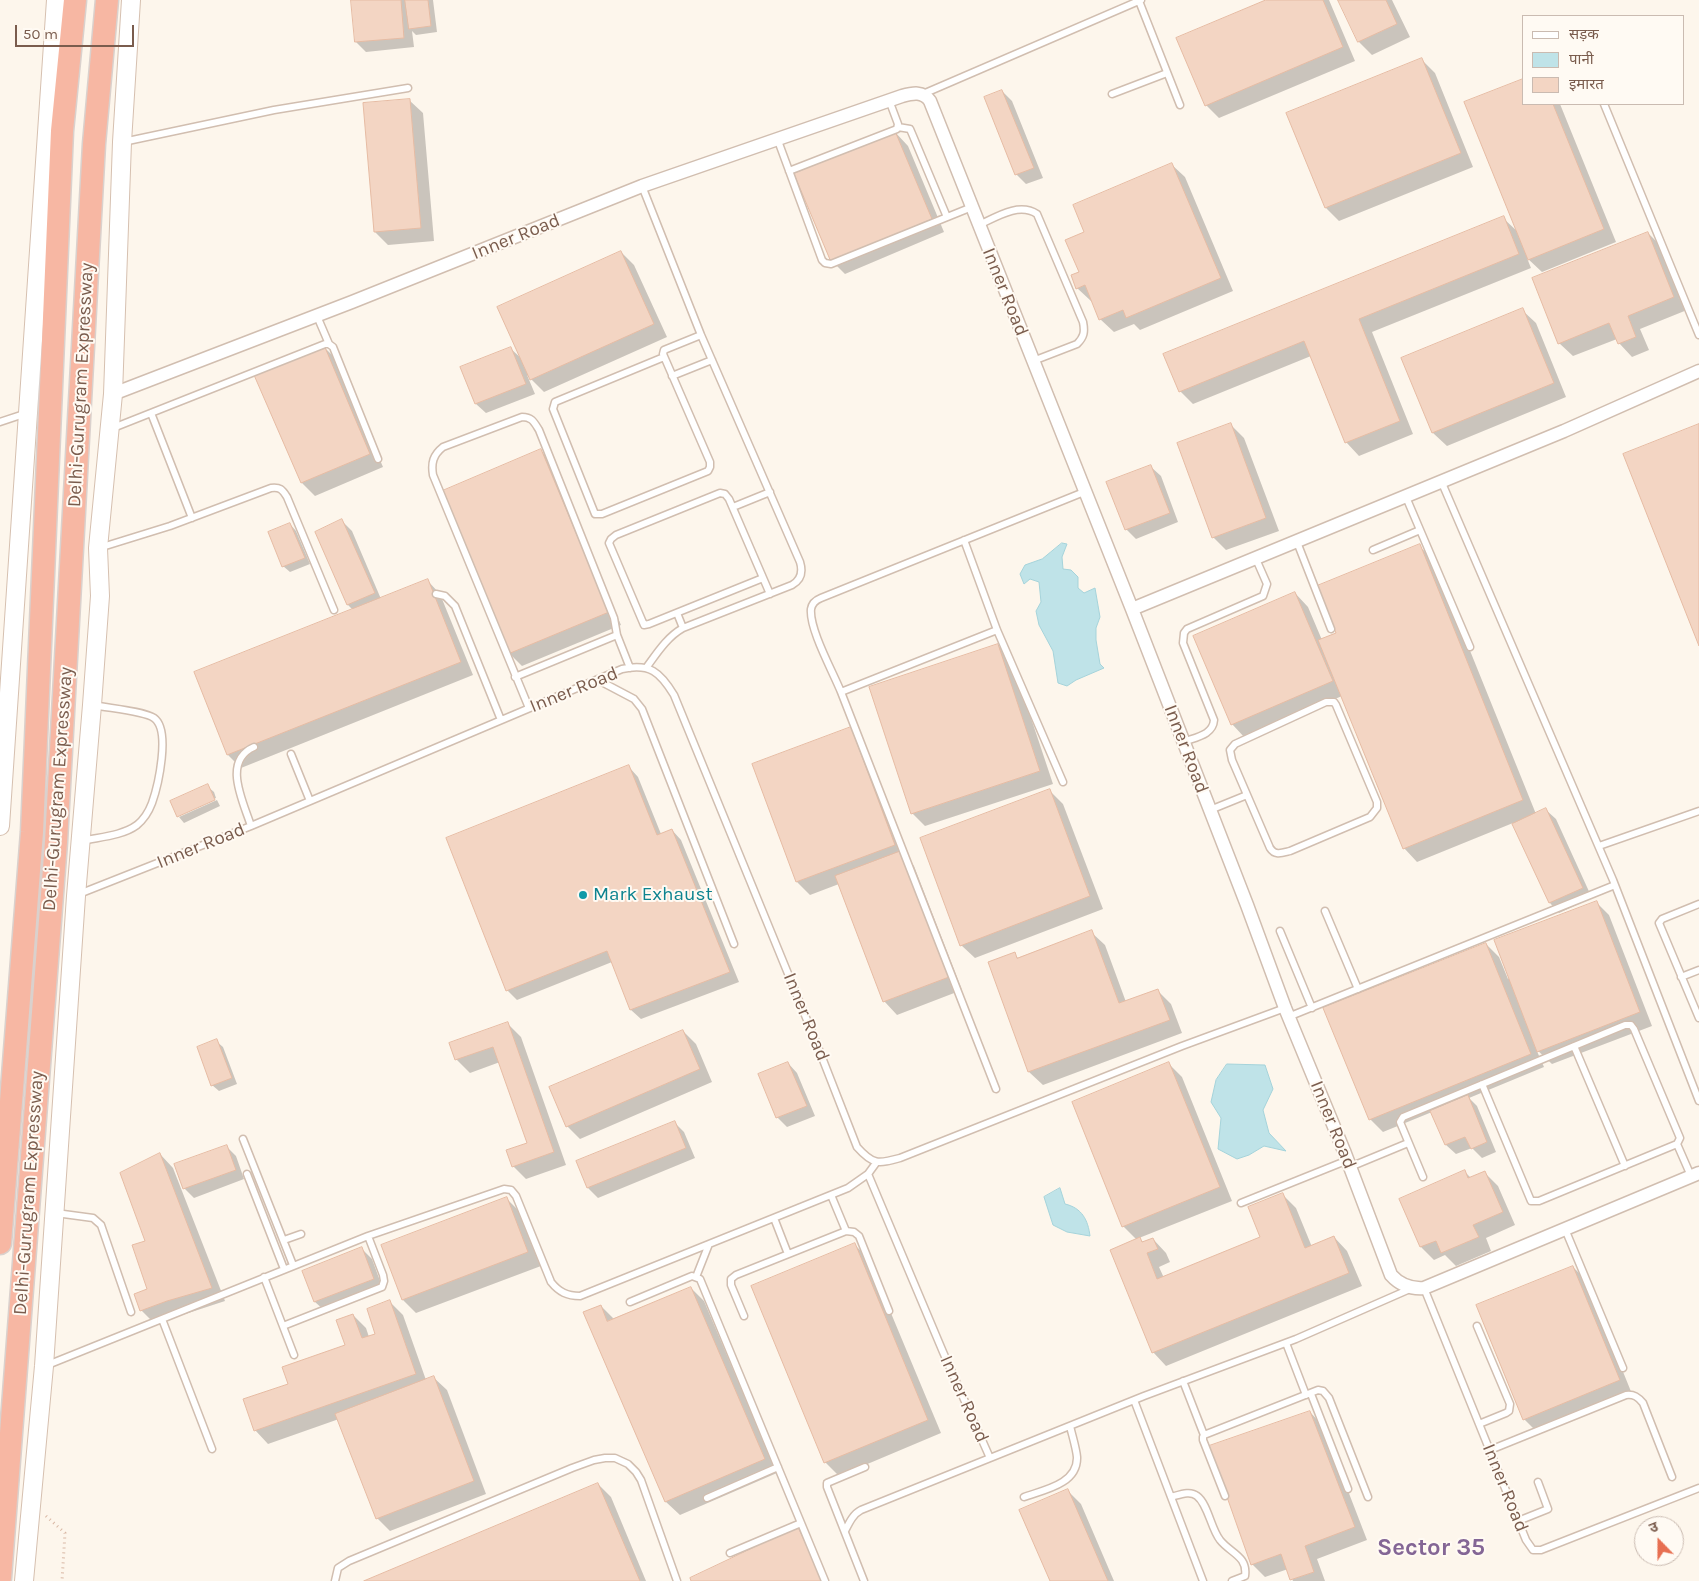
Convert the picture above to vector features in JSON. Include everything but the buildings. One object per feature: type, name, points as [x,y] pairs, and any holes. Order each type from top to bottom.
[{"type":"highway","name":"Delhi-Gurugram Expressway","points":[[0,1243],[32,832],[62,131],[74,0]]},
{"type":"highway","name":"Delhi-Gurugram Expressway","points":[[0,1578],[56,842],[94,144],[107,0]]},
{"type":"main road","points":[[0,826],[3,744],[56,0]]},
{"type":"main road","points":[[24,1581],[44,1366],[80,841],[100,596],[98,548],[114,394],[122,142],[131,0]]},
{"type":"street","name":"Inner Road","points":[[114,394],[317,316],[642,186],[889,100],[910,94],[923,94],[930,101],[1132,609],[1287,1013],[1349,1164],[1389,1271],[1397,1282],[1418,1288]]},
{"type":"street","points":[[1132,609],[1564,431],[1699,371]]},
{"type":"street","points":[[1418,1288],[1695,1174]]},
{"type":"lane","points":[[1140,0],[1180,105]]},
{"type":"lane","name":"Inner Road","points":[[923,94],[1140,0]]},
{"type":"lane","points":[[1112,94],[1167,73]]},
{"type":"lane","points":[[122,142],[274,110],[408,88]]},
{"type":"lane","points":[[889,100],[898,127]]},
{"type":"lane","points":[[1604,105],[1699,335]]},
{"type":"lane","points":[[789,171],[898,127],[906,127],[914,136],[947,217]]},
{"type":"lane","points":[[777,138],[822,260],[825,263],[831,264],[972,207]]},
{"type":"lane","points":[[642,186],[701,335],[800,562],[802,572],[797,582],[684,628],[668,638],[646,668]]},
{"type":"lane","points":[[979,225],[1012,211],[1022,209],[1030,210],[1037,214],[1083,322],[1084,331],[1082,339],[1077,344],[1033,362]]},
{"type":"lane","points":[[317,316],[329,344],[333,347],[378,460]]},
{"type":"lane","points":[[664,357],[555,402],[554,409],[595,514],[602,514],[708,471],[710,462],[664,357],[664,350],[701,335]]},
{"type":"lane","points":[[109,429],[329,344]]},
{"type":"lane","points":[[672,376],[712,360]]},
{"type":"lane","points":[[0,422],[28,412]]},
{"type":"lane","points":[[151,413],[192,518]]},
{"type":"lane","points":[[529,708],[432,475],[432,462],[437,452],[443,447],[522,417],[529,417],[534,421],[543,439],[614,618],[617,635],[630,668]]},
{"type":"lane","points":[[1442,482],[1599,846],[1699,1101]]},
{"type":"lane","points":[[98,548],[192,518],[277,487],[282,489],[287,497],[334,610]]},
{"type":"lane","points":[[733,507],[770,492]]},
{"type":"lane","points":[[996,1089],[841,692],[816,634],[811,609],[818,599],[1084,492]]},
{"type":"lane","points":[[763,578],[644,625],[609,543],[616,535],[720,493],[725,494],[733,507],[770,594]]},
{"type":"lane","points":[[1406,497],[1470,648]]},
{"type":"lane","points":[[1373,550],[1420,530]]},
{"type":"lane","points":[[964,540],[997,630],[1063,782]]},
{"type":"lane","points":[[1297,542],[1331,629]]},
{"type":"lane","points":[[1183,742],[1210,732],[1214,727],[1214,720],[1183,644],[1184,632],[1187,629],[1264,596],[1267,584],[1256,559]]},
{"type":"lane","points":[[436,594],[445,596],[454,606],[501,720]]},
{"type":"lane","points":[[678,613],[684,628]]},
{"type":"lane","points":[[841,692],[997,630]]},
{"type":"lane","points":[[515,677],[617,635]]},
{"type":"lane","name":"Inner Road","points":[[76,896],[251,826],[598,680],[636,666],[646,668],[661,675],[674,694],[857,1147],[868,1159],[876,1163]]},
{"type":"lane","points":[[598,680],[634,699],[642,709],[734,944]]},
{"type":"lane","points":[[1329,701],[1334,702],[1336,705],[1377,802],[1377,808],[1370,817],[1290,851],[1276,854],[1270,848],[1247,795],[1230,754],[1234,744],[1329,701]]},
{"type":"lane","points":[[80,841],[128,830],[144,818],[152,803],[159,777],[163,737],[161,727],[153,717],[92,705]]},
{"type":"lane","points":[[251,826],[236,769],[239,757],[254,746]]},
{"type":"lane","points":[[292,754],[310,801]]},
{"type":"lane","points":[[1210,810],[1247,795]]},
{"type":"lane","points":[[1599,846],[1699,811]]},
{"type":"lane","points":[[44,1366],[368,1236],[504,1189],[510,1190],[516,1196],[551,1282],[557,1290],[571,1296],[580,1296],[848,1188],[868,1174],[876,1163],[900,1158],[1182,1046],[1287,1013],[1312,1008],[1615,885]]},
{"type":"lane","points":[[1699,904],[1662,919],[1659,923],[1699,1018]]},
{"type":"lane","points":[[1326,911],[1358,989]]},
{"type":"lane","points":[[1280,931],[1312,1008]]},
{"type":"lane","points":[[1681,978],[1699,970]]},
{"type":"lane","points":[[1423,1178],[1400,1122],[1401,1119],[1482,1084],[1625,1025],[1631,1025],[1634,1029],[1680,1138],[1677,1144],[1625,1166],[1539,1201],[1531,1201],[1482,1084]]},
{"type":"lane","points":[[1574,1046],[1625,1166]]},
{"type":"lane","points":[[243,1139],[294,1265]]},
{"type":"lane","points":[[1241,1202],[1408,1143]]},
{"type":"lane","points":[[1677,1144],[1695,1174]]},
{"type":"lane","points":[[247,1174],[284,1269]]},
{"type":"lane","name":"Inner Road","points":[[868,1174],[990,1458]]},
{"type":"lane","points":[[831,1195],[846,1231]]},
{"type":"lane","points":[[54,1212],[93,1218],[98,1221],[131,1312]]},
{"type":"lane","points":[[774,1218],[788,1254]]},
{"type":"lane","points":[[1565,1229],[1623,1368]]},
{"type":"lane","points":[[744,1316],[731,1285],[731,1279],[742,1272],[846,1231],[854,1232],[859,1236],[889,1311]]},
{"type":"lane","points":[[284,1240],[301,1234]]},
{"type":"lane","points":[[283,1326],[382,1287],[383,1275],[368,1236]]},
{"type":"lane","points":[[696,1277],[708,1244]]},
{"type":"lane","points":[[630,1302],[692,1276],[700,1279],[825,1581]]},
{"type":"lane","points":[[264,1277],[294,1355]]},
{"type":"lane","points":[[845,1531],[857,1512],[1134,1400],[1286,1343],[1418,1288]]},
{"type":"lane","name":"Inner Road","points":[[1418,1288],[1479,1424],[1530,1548],[1539,1551],[1699,1488]]},
{"type":"lane","points":[[162,1319],[212,1449]]},
{"type":"lane","points":[[1477,1326],[1510,1404],[1509,1411],[1506,1413],[1479,1424]]},
{"type":"lane","points":[[1286,1343],[1348,1489]]},
{"type":"lane","points":[[1183,1381],[1204,1435],[1202,1437],[1224,1496]]},
{"type":"lane","points":[[1204,1435],[1318,1390],[1327,1393],[1368,1497]]},
{"type":"lane","points":[[1490,1450],[1632,1394],[1643,1403],[1672,1477]]},
{"type":"lane","points":[[1134,1400],[1203,1581]]},
{"type":"lane","points":[[1024,1497],[1062,1483],[1070,1475],[1075,1467],[1077,1457],[1070,1426]]},
{"type":"lane","points":[[335,1581],[338,1568],[344,1563],[572,1468],[605,1458],[615,1458],[628,1464],[641,1480],[677,1581]]},
{"type":"lane","points":[[864,1581],[826,1486],[828,1483],[865,1466]]},
{"type":"lane","points":[[707,1498],[778,1467]]},
{"type":"lane","points":[[1518,1521],[1548,1509],[1538,1482]]},
{"type":"lane","points":[[1171,1497],[1192,1494],[1198,1496],[1221,1542],[1229,1550],[1241,1557],[1245,1564],[1245,1576],[1235,1580]]},
{"type":"lane","points":[[730,1553],[801,1523]]},
{"type":"path","points":[[32,1501],[65,1533],[62,1581]]},
{"type":"water","points":[[1062,543],[1067,544],[1062,557],[1063,569],[1071,570],[1078,577],[1078,588],[1084,593],[1095,588],[1100,617],[1096,628],[1096,640],[1100,664],[1104,668],[1067,686],[1058,683],[1053,651],[1039,625],[1036,611],[1041,602],[1039,582],[1030,579],[1024,584],[1020,574],[1025,565],[1042,559]]},
{"type":"water","points":[[1227,1064],[1265,1065],[1273,1089],[1263,1110],[1269,1133],[1286,1151],[1264,1146],[1249,1155],[1237,1159],[1218,1149],[1221,1118],[1211,1102],[1216,1080]]},
{"type":"water","points":[[1060,1188],[1065,1204],[1076,1208],[1086,1220],[1090,1236],[1067,1232],[1053,1225],[1044,1197]]},
{"type":"place","name":"Mark Exhaust","points":[[583,895]]},
{"type":"district","name":"Sector 35","points":[[1431,1548]]}]
